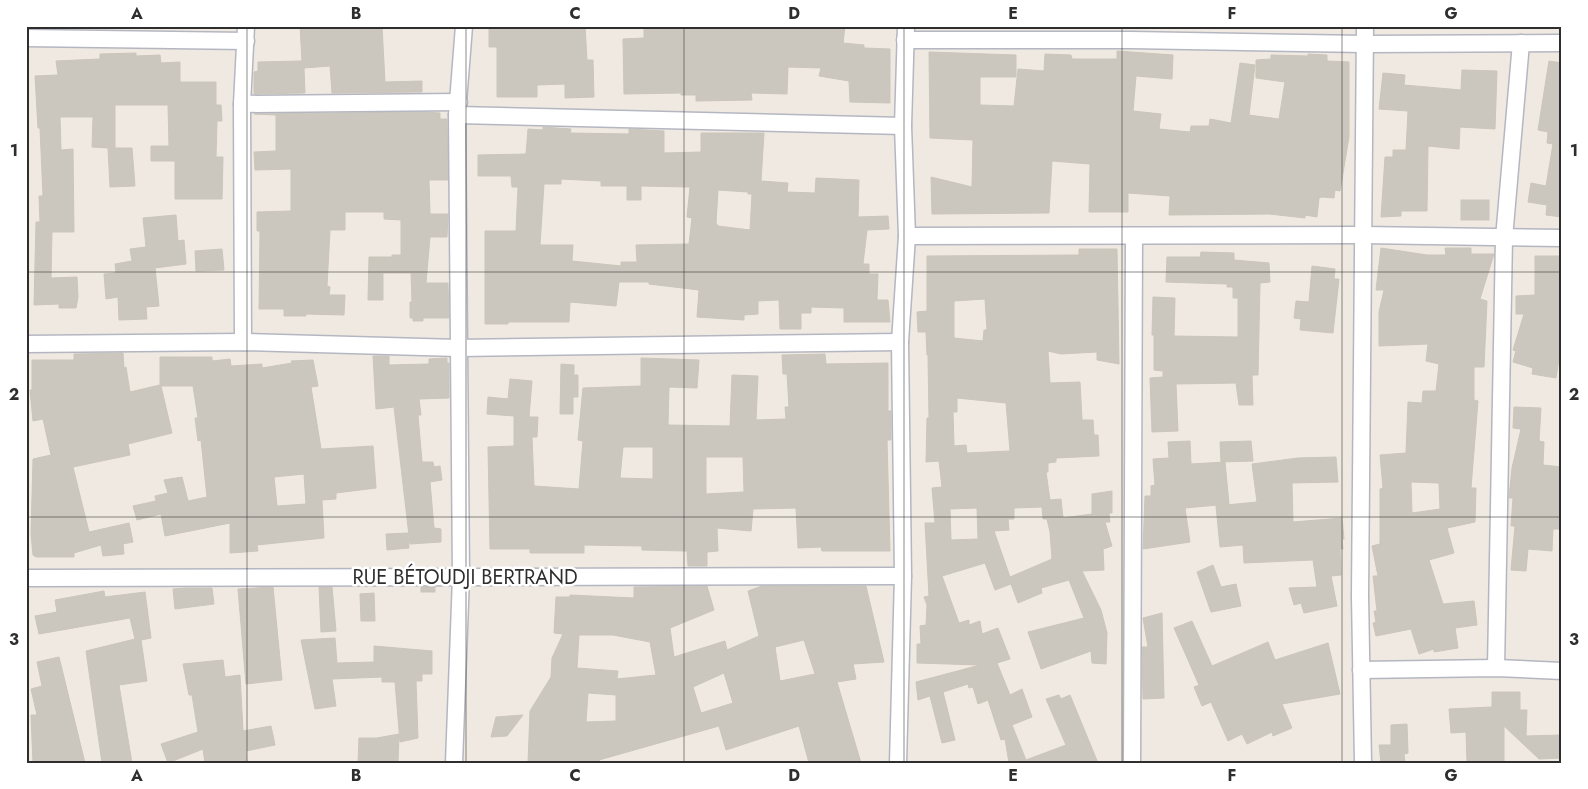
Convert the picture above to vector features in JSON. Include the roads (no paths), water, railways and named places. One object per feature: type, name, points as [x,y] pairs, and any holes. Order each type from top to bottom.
[{"type":"street","points":[[454,763],[461,577],[458,348],[458,108],[464,26]]},
{"type":"street","points":[[1363,763],[1360,596],[1365,26]]},
{"type":"street","points":[[898,763],[903,576],[900,342],[907,236],[902,126],[905,33],[1131,33],[1365,44],[1562,43]]},
{"type":"street","points":[[26,38],[246,34],[242,104],[243,342]]},
{"type":"street","points":[[1496,668],[1504,238],[1521,43]]},
{"type":"street","points":[[242,104],[458,108],[902,126]]},
{"type":"street","points":[[907,236],[1363,235],[1562,238]]},
{"type":"street","points":[[1132,763],[1134,236]]},
{"type":"street","points":[[26,344],[243,342],[458,348],[900,342]]},
{"type":"street","name":"RUE BÉTOUDJI BERTRAND","points":[[26,578],[903,576]]},
{"type":"street","points":[[1362,670],[1496,668],[1562,672]]}]
